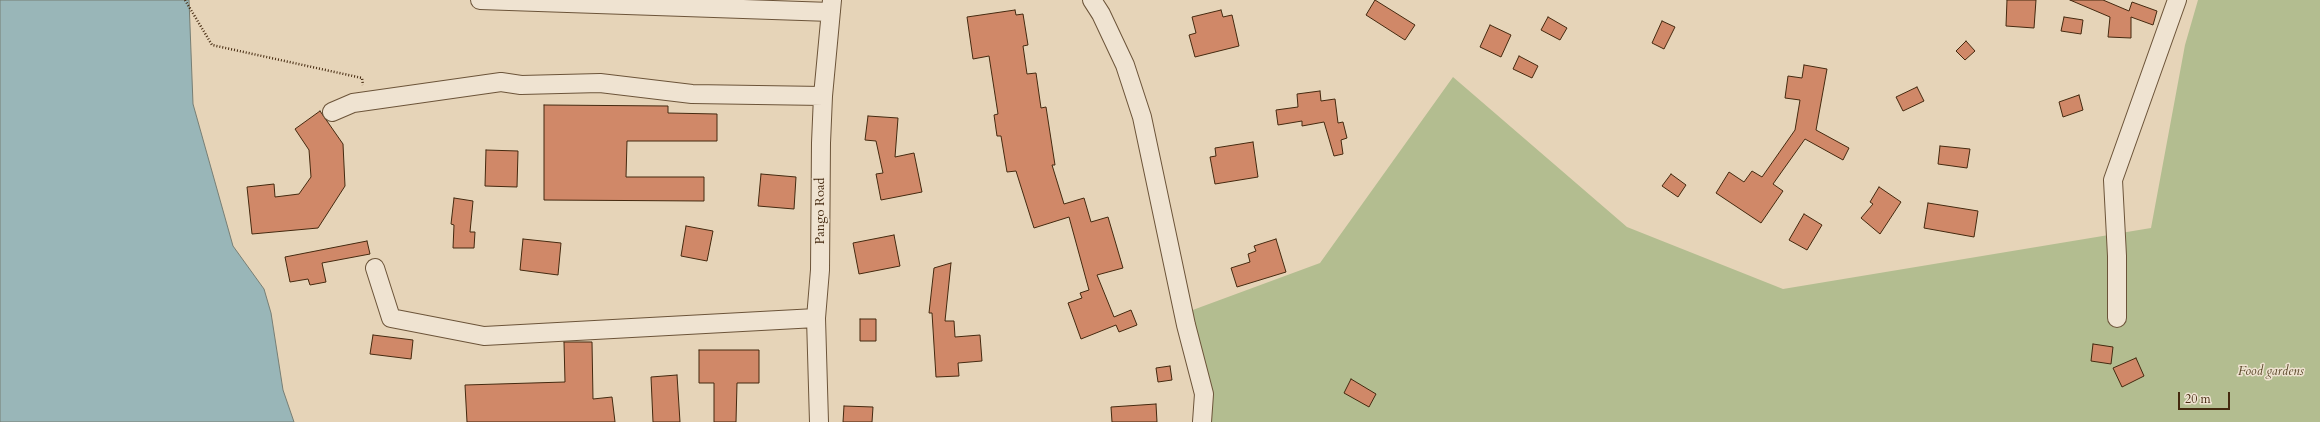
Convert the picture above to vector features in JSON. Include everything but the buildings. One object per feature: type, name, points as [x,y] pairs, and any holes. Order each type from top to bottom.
[{"type":"street","points":[[480,0],[831,6]]},
{"type":"street","points":[[1092,0],[1101,14],[1125,65],[1142,117],[1186,325],[1204,394],[1202,422]]},
{"type":"street","points":[[2117,318],[2117,256],[2113,180],[2177,0]]},
{"type":"street","name":"Pango Road","points":[[819,422],[816,318],[820,270],[823,96],[831,6]]},
{"type":"street","points":[[332,112],[353,103],[501,82],[521,85],[600,83],[692,94],[823,96]]},
{"type":"street","points":[[375,268],[391,318],[484,336],[816,318]]},
{"type":"path","points":[[185,0],[212,45],[362,78],[368,101]]},
{"type":"green space","name":"Food gardens","points":[[2198,0],[2320,0],[2320,422],[1209,422],[1190,311],[1320,263],[1453,77],[1627,227],[1783,289],[2151,228],[2185,45]]},
{"type":"water","points":[[0,0],[189,0],[193,104],[233,246],[264,289],[271,313],[283,390],[294,422],[0,422]]}]
